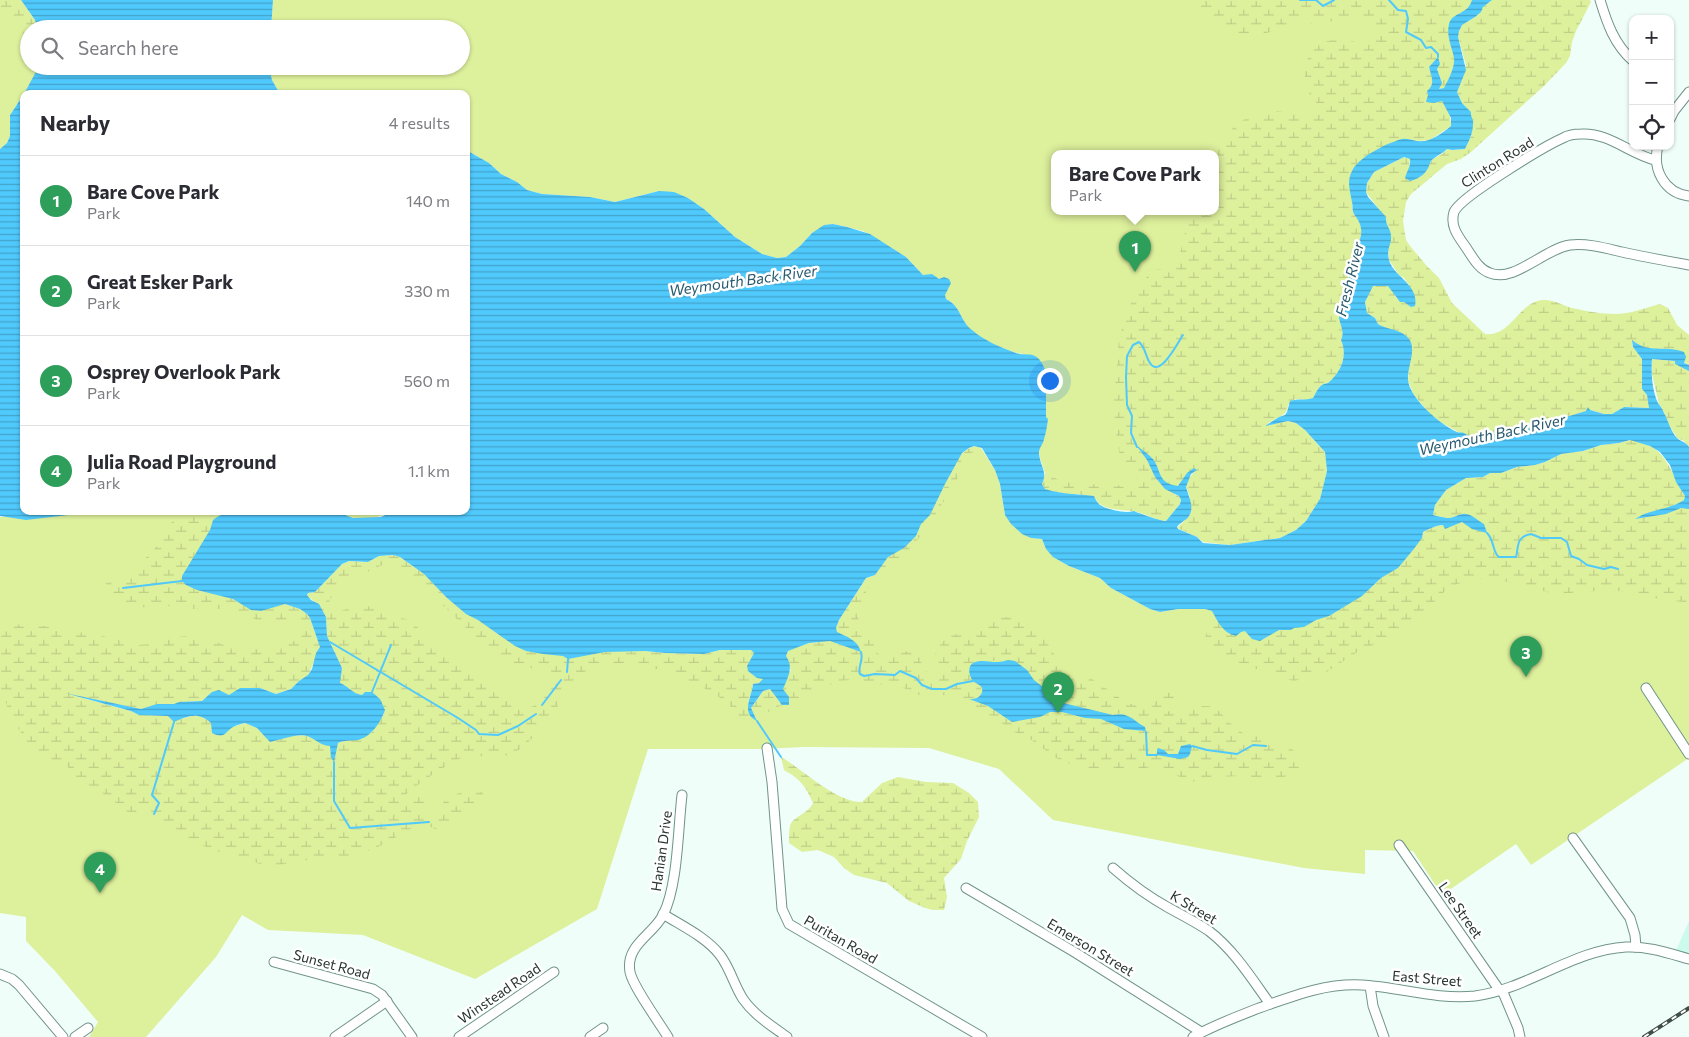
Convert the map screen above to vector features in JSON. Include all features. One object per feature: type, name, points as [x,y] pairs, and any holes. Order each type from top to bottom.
[{"type":"street","points":[[1600,0],[1610,30],[1618,45],[1632,60]]},
{"type":"street","points":[[1674,110],[1689,92]]},
{"type":"street","name":"Clinton Road","points":[[1655,160],[1594,134],[1584,133],[1564,137],[1461,202],[1455,210],[1453,226],[1477,264],[1483,270],[1496,275],[1511,274],[1545,254],[1570,245],[1601,248],[1689,264]]},
{"type":"street","points":[[1657,150],[1655,160],[1658,174],[1666,185],[1676,193],[1689,196]]},
{"type":"street","points":[[1646,688],[1689,754]]},
{"type":"street","name":"Puritan Road","points":[[767,748],[772,782],[782,909],[789,924],[982,1037]]},
{"type":"street","name":"Hanian Drive","points":[[668,1037],[635,985],[630,972],[630,963],[631,954],[635,946],[658,923],[663,914],[674,876],[682,795]]},
{"type":"street","points":[[1574,838],[1630,918],[1636,947]]},
{"type":"street","name":"Lee Street","points":[[1400,845],[1501,990],[1518,1028],[1520,1037]]},
{"type":"street","name":"K Street","points":[[1114,868],[1144,892],[1200,925],[1217,938],[1242,966],[1270,1004]]},
{"type":"street","name":"Emerson Street","points":[[966,888],[1076,953],[1201,1032]]},
{"type":"street","points":[[663,914],[702,938],[719,953],[743,999],[787,1037]]},
{"type":"street","name":"East Street","points":[[1193,1037],[1237,1016],[1328,986],[1370,986],[1446,996],[1476,996],[1501,990],[1592,954],[1619,948],[1653,949],[1689,960]]},
{"type":"street","name":"Sunset Road","points":[[274,962],[373,989],[384,998]]},
{"type":"street","name":"Winstead Road","points":[[459,1037],[554,972]]},
{"type":"street","points":[[0,974],[19,984],[62,1037]]},
{"type":"street","points":[[1370,986],[1372,1006],[1384,1037]]},
{"type":"street","points":[[335,1037],[384,998],[412,1037]]},
{"type":"street","points":[[74,1037],[88,1028]]},
{"type":"street","points":[[590,1037],[603,1028]]},
{"type":"shaded area","points":[[1689,921],[1689,956],[1675,953]]},
{"type":"green space","points":[[0,0],[21,0],[33,20],[20,20],[20,75],[35,75],[26,90],[20,90],[20,100],[10,115],[10,136],[7,143],[0,149]]},
{"type":"green space","points":[[0,0],[21,0],[35,20],[20,20],[20,27],[18,23],[0,14]]},
{"type":"green space","points":[[273,0],[1472,0],[1445,88],[1438,57],[1429,67],[1159,521],[1153,516],[1078,494],[1045,473],[1039,451],[1046,417],[1047,379],[1025,354],[1003,348],[972,331],[956,308],[946,299],[939,279],[923,275],[906,257],[863,231],[833,224],[812,233],[786,257],[777,258],[762,254],[735,237],[704,209],[688,198],[659,191],[615,202],[590,197],[542,194],[527,190],[517,182],[501,174],[489,163],[470,152],[470,90],[278,90],[271,75],[470,75],[470,20],[272,20]]},
{"type":"green space","points":[[1184,0],[1472,0],[1470,5],[1453,17],[1449,24],[1449,37],[1454,62],[1445,88],[1439,89],[1441,79],[1437,66],[1438,57],[1429,67],[1433,80],[1431,88],[1442,100],[1450,115],[1451,126],[1430,140],[1408,139],[1376,151],[1364,157],[1354,167],[1348,190],[1352,200],[1353,213],[1358,219],[1362,230],[1360,241],[1357,245],[1357,257],[1345,288],[1340,311],[1343,334],[1341,340],[1344,352],[1340,369],[1333,379],[1320,386],[1313,398],[1307,400],[1295,399],[1288,405],[1283,415],[1267,425],[1288,421],[1296,423],[1325,452],[1327,471],[1320,499],[1306,521],[1296,530],[1280,538],[1230,545],[1203,542],[1197,537],[1177,528],[1189,516],[1190,497],[1186,487],[1188,479],[1197,469],[1178,486],[1171,485],[1158,473],[1157,466],[1137,447],[1147,460],[1155,477],[1173,494],[1179,496],[1181,500],[1180,504],[1166,521],[1136,512],[1110,508],[1098,503],[1096,499],[1078,494],[1072,495],[1050,491],[1045,489],[1042,484],[1045,473],[1059,480],[1080,485],[1109,482],[1131,490],[1140,485],[1125,461],[1120,457],[1115,426],[1114,400],[1119,339],[1124,320],[1134,297],[1148,275],[1157,269],[1171,266],[1180,254],[1189,215],[1219,215],[1218,150],[1234,126],[1245,119],[1274,111],[1303,114],[1317,110],[1319,105],[1309,94],[1305,81],[1306,64],[1311,53],[1315,48],[1331,40],[1367,41],[1376,36],[1377,29],[1371,21],[1363,16],[1355,15],[1320,24],[1311,24],[1308,19],[1303,17],[1287,26],[1269,32],[1241,35],[1226,31]]},
{"type":"green space","points":[[1492,0],[1590,0],[1591,2],[1576,31],[1570,56],[1566,63],[1544,86],[1471,152],[1461,159],[1447,164],[1411,194],[1406,202],[1403,221],[1406,240],[1439,278],[1452,303],[1485,334],[1494,334],[1502,330],[1527,307],[1534,302],[1542,300],[1554,301],[1572,308],[1610,314],[1626,313],[1660,304],[1668,308],[1677,325],[1689,335],[1689,365],[1661,349],[1646,349],[1632,341],[1633,347],[1642,359],[1642,389],[1647,395],[1650,408],[1624,407],[1612,414],[1590,410],[1518,432],[1494,434],[1492,431],[1489,436],[1475,439],[1467,437],[1430,414],[1414,395],[1408,381],[1409,365],[1401,333],[1383,327],[1378,324],[1375,318],[1367,313],[1365,302],[1372,286],[1388,286],[1396,298],[1411,306],[1409,285],[1399,275],[1389,260],[1388,247],[1391,236],[1383,215],[1366,192],[1367,183],[1374,172],[1404,157],[1410,159],[1409,168],[1419,176],[1427,170],[1433,159],[1447,149],[1465,149],[1471,136],[1471,116],[1457,92],[1466,65],[1458,37],[1459,31],[1462,25],[1475,17]]},
{"type":"green space","points":[[1652,359],[1675,361],[1689,371],[1689,447],[1684,441],[1677,438],[1659,404],[1652,374]]},
{"type":"green space","points":[[1630,440],[1642,442],[1659,453],[1670,468],[1685,496],[1684,500],[1673,506],[1642,515],[1636,519],[1666,514],[1688,507],[1689,603],[1609,590],[1555,594],[1491,578],[1468,580],[1448,588],[1425,611],[1408,622],[1397,635],[1359,651],[1325,673],[1294,681],[1232,660],[1212,648],[1205,638],[1207,632],[1212,627],[1214,615],[1222,628],[1241,632],[1275,632],[1279,629],[1291,630],[1304,627],[1316,620],[1329,616],[1362,596],[1381,578],[1392,572],[1407,559],[1422,538],[1423,532],[1443,525],[1445,529],[1462,522],[1472,529],[1484,524],[1466,514],[1450,518],[1433,515],[1435,505],[1446,490],[1466,478],[1483,477],[1490,473],[1501,473],[1517,467],[1545,462],[1561,454]]},
{"type":"green space","points":[[974,446],[981,448],[971,453],[926,530],[904,555],[887,565],[872,582],[864,596],[858,614],[859,626],[865,633],[872,636],[879,656],[914,652],[919,656],[927,672],[934,679],[939,680],[935,664],[935,654],[939,646],[946,639],[950,636],[990,625],[999,618],[1009,617],[1030,627],[1045,639],[1056,657],[1070,671],[1085,674],[1127,703],[1145,707],[1153,706],[1153,702],[1143,687],[1178,694],[1161,708],[1166,712],[1191,706],[1209,706],[1219,711],[1236,729],[1243,733],[1269,739],[1279,745],[1290,747],[1301,758],[1297,771],[1276,779],[1238,776],[1218,777],[1191,782],[1153,766],[1139,770],[1109,771],[1080,768],[1056,758],[1026,736],[1014,732],[993,717],[963,701],[945,695],[921,696],[910,690],[893,685],[871,684],[852,680],[838,681],[789,705],[789,697],[783,689],[791,671],[786,656],[787,651],[809,643],[830,641],[857,651],[853,639],[837,632],[836,628],[839,620],[866,578],[875,575],[888,557],[904,548],[916,536],[921,524],[930,515],[938,501],[957,460],[966,450]],"holes":[[[1006,660],[1027,670],[1034,680],[1055,701],[1113,715],[1121,713],[1145,727],[1146,731],[1124,729],[1101,719],[1085,718],[1062,712],[1050,712],[1016,721],[1009,720],[988,706],[970,700],[981,695],[982,691],[969,674],[971,665],[977,661]],[[1190,744],[1191,753],[1185,758],[1160,756],[1157,750],[1162,749],[1167,754],[1177,755],[1184,745]]]},
{"type":"green space","points":[[981,448],[995,470],[1000,484],[1005,515],[1031,538],[1042,539],[1046,549],[1054,557],[1069,566],[1100,578],[1111,588],[1150,609],[1160,612],[1178,609],[1205,609],[1212,611],[1422,538],[1561,454],[1680,503],[1689,509],[1689,758],[1531,865],[1516,844],[1442,895],[1413,851],[1365,850],[1365,874],[1304,868],[1053,820],[999,769],[929,748],[648,749],[597,909],[475,979],[363,935],[268,930],[242,915],[216,957],[146,1037],[89,1037],[98,1022],[55,971],[26,941],[26,917],[0,913],[0,517],[223,515],[222,516],[285,604],[313,628],[260,688],[229,695],[141,709],[75,696],[139,715],[168,716],[338,743],[371,733],[383,716],[319,604],[379,556],[645,651],[751,708],[836,628],[962,453]]},
{"type":"green space","points":[[175,515],[221,515],[213,520],[210,530],[197,550],[186,585],[233,599],[251,610],[261,611],[285,604],[300,609],[307,614],[320,647],[308,676],[291,689],[276,694],[260,688],[240,688],[229,695],[212,692],[202,701],[157,704],[141,709],[75,696],[131,711],[139,715],[168,716],[174,722],[191,716],[202,717],[226,734],[233,727],[245,723],[257,728],[270,742],[303,735],[330,746],[331,757],[338,743],[360,739],[371,733],[383,716],[380,699],[356,694],[339,683],[342,668],[327,636],[326,617],[315,602],[307,596],[308,593],[315,592],[342,564],[349,561],[368,562],[379,556],[393,555],[400,557],[424,574],[446,597],[515,646],[563,656],[568,659],[605,652],[645,651],[704,654],[720,650],[751,650],[754,653],[751,659],[764,679],[759,683],[753,684],[748,709],[753,719],[740,718],[727,703],[709,691],[690,681],[668,673],[646,666],[623,664],[602,666],[584,673],[568,686],[549,721],[519,750],[502,756],[471,756],[459,759],[430,776],[399,801],[400,804],[421,794],[436,797],[436,800],[420,812],[421,815],[430,817],[436,815],[444,801],[459,793],[475,790],[480,791],[484,795],[479,803],[470,807],[464,817],[441,832],[427,825],[422,825],[412,828],[365,852],[279,865],[260,864],[232,857],[163,830],[148,811],[134,814],[129,813],[107,796],[76,777],[68,767],[37,752],[28,743],[10,716],[5,699],[0,692],[0,635],[17,625],[27,623],[107,637],[138,645],[151,644],[176,637],[195,636],[234,648],[254,649],[286,644],[301,637],[305,627],[302,623],[293,620],[266,622],[229,609],[192,609],[168,606],[132,607],[120,602],[108,589],[106,583],[122,578],[129,573],[150,554],[169,532]],"holes":[[[386,564],[395,566],[434,597],[497,658],[537,670],[545,675],[552,683],[544,698],[529,708],[521,707],[452,662],[437,650],[420,629],[406,619],[382,614],[372,607],[366,606],[351,607],[334,614],[331,613],[329,606],[334,594],[365,573]]]},
{"type":"green space","points":[[342,515],[382,515],[364,519]]},
{"type":"green space","points":[[770,689],[782,705],[756,718],[751,708],[763,691]]},
{"type":"green space","points":[[781,757],[831,791],[852,801],[862,802],[882,783],[898,777],[926,782],[953,783],[969,793],[978,802],[979,817],[967,841],[961,859],[944,878],[947,897],[944,910],[925,908],[909,901],[887,883],[854,875],[834,857],[818,850],[802,852],[789,843],[792,823],[797,817],[808,810],[813,803],[801,783],[784,770]]},
{"type":"water","points":[[21,0],[273,0],[272,20],[35,20]]},
{"type":"water","points":[[1472,0],[1492,0],[1475,17],[1462,25],[1459,31],[1458,37],[1466,70],[1457,92],[1462,103],[1471,112],[1473,122],[1472,134],[1465,149],[1447,149],[1432,160],[1424,174],[1410,181],[1405,178],[1410,159],[1404,157],[1374,172],[1367,183],[1366,192],[1368,197],[1386,217],[1391,236],[1388,251],[1390,263],[1414,293],[1415,306],[1411,307],[1404,302],[1400,302],[1388,286],[1373,286],[1365,302],[1367,313],[1375,318],[1378,324],[1398,331],[1409,339],[1412,353],[1408,380],[1414,395],[1420,403],[1450,429],[1464,433],[1474,439],[1489,436],[1492,430],[1494,434],[1513,432],[1516,427],[1518,432],[1552,421],[1555,418],[1556,420],[1586,411],[1588,407],[1590,410],[1604,414],[1612,414],[1624,407],[1649,408],[1647,395],[1642,389],[1642,359],[1633,347],[1632,340],[1645,347],[1684,352],[1686,357],[1684,363],[1689,365],[1689,371],[1675,364],[1675,361],[1652,359],[1652,370],[1653,387],[1658,403],[1675,435],[1689,447],[1689,509],[1681,508],[1666,514],[1635,519],[1647,513],[1672,506],[1684,500],[1685,496],[1676,482],[1670,465],[1660,452],[1650,446],[1630,440],[1561,454],[1545,462],[1517,467],[1501,473],[1490,473],[1483,477],[1466,478],[1446,490],[1435,505],[1433,515],[1449,518],[1462,514],[1469,515],[1484,524],[1487,533],[1472,529],[1462,522],[1445,529],[1443,525],[1430,528],[1423,532],[1422,538],[1398,568],[1381,578],[1362,596],[1329,616],[1316,620],[1304,627],[1279,630],[1260,641],[1252,639],[1245,631],[1236,636],[1231,635],[1221,626],[1212,611],[1205,609],[1178,609],[1160,612],[1150,609],[1111,588],[1100,578],[1069,566],[1053,557],[1046,549],[1042,539],[1031,538],[1022,534],[1011,524],[1005,515],[1000,484],[995,470],[982,448],[974,446],[962,453],[930,515],[921,524],[916,536],[904,548],[888,557],[875,575],[866,578],[839,620],[836,628],[837,632],[855,642],[861,652],[830,641],[809,643],[788,651],[786,656],[790,668],[783,689],[789,697],[789,705],[782,705],[770,689],[763,691],[751,708],[757,721],[749,714],[748,704],[753,684],[759,683],[763,679],[757,678],[748,671],[747,666],[754,653],[751,650],[720,650],[704,654],[645,651],[605,652],[568,659],[563,656],[526,651],[515,646],[478,620],[466,614],[424,574],[400,557],[393,555],[379,556],[368,562],[349,561],[342,564],[315,592],[308,593],[307,595],[311,600],[319,604],[326,617],[327,636],[342,668],[340,683],[353,692],[362,695],[365,692],[372,692],[380,699],[385,710],[378,724],[367,736],[358,740],[338,743],[334,762],[331,757],[330,746],[307,736],[294,736],[270,742],[257,728],[245,723],[234,726],[220,735],[212,733],[211,723],[202,717],[193,716],[174,722],[168,716],[139,715],[131,711],[65,693],[141,709],[157,704],[202,701],[212,692],[219,690],[229,695],[240,688],[260,688],[276,694],[291,689],[308,675],[320,647],[307,614],[300,609],[285,604],[261,611],[251,610],[233,599],[197,590],[182,581],[182,576],[210,530],[213,520],[221,515],[345,515],[353,518],[381,517],[385,515],[470,515],[470,152],[489,163],[501,174],[517,182],[527,190],[542,194],[590,197],[615,202],[659,191],[674,192],[688,198],[704,209],[735,237],[762,254],[777,258],[786,257],[812,233],[824,225],[833,224],[870,234],[906,257],[923,275],[932,274],[939,279],[944,277],[949,279],[951,283],[945,295],[946,299],[955,306],[968,326],[977,334],[1010,351],[1035,356],[1041,362],[1047,380],[1046,417],[1048,419],[1045,437],[1039,453],[1044,472],[1042,484],[1045,489],[1094,496],[1100,505],[1108,508],[1125,512],[1134,511],[1166,521],[1180,504],[1181,500],[1179,496],[1165,489],[1155,477],[1147,460],[1136,445],[1152,458],[1160,475],[1166,482],[1178,486],[1187,473],[1194,468],[1197,470],[1191,474],[1186,487],[1191,512],[1188,518],[1178,525],[1178,529],[1197,537],[1203,543],[1230,545],[1280,538],[1296,530],[1306,521],[1320,499],[1327,471],[1325,452],[1296,423],[1288,421],[1265,426],[1285,415],[1290,401],[1313,398],[1320,386],[1333,379],[1340,369],[1344,352],[1339,314],[1345,288],[1357,257],[1357,245],[1361,233],[1360,223],[1353,211],[1349,186],[1351,173],[1362,159],[1382,147],[1402,139],[1426,141],[1439,135],[1451,126],[1451,118],[1442,101],[1426,102],[1427,91],[1432,83],[1429,67],[1438,57],[1440,64],[1437,69],[1442,83],[1439,89],[1444,88],[1451,74],[1454,62],[1449,37],[1449,24],[1453,17],[1470,5]]},
{"type":"water","points":[[34,75],[271,75],[278,90],[26,90]]},
{"type":"water","points":[[20,100],[20,515],[68,515],[26,520],[0,516],[0,149],[7,143],[10,136],[10,115]]},
{"type":"water","points":[[1015,661],[1027,670],[1034,680],[1048,691],[1055,701],[1113,715],[1118,714],[1130,717],[1145,727],[1146,732],[1124,729],[1101,719],[1085,718],[1062,712],[1050,712],[1040,717],[1012,722],[988,706],[969,699],[979,697],[982,693],[982,688],[970,677],[969,669],[973,663]]},
{"type":"water","points":[[1190,744],[1192,746],[1188,757],[1180,759],[1157,755],[1158,748],[1168,754],[1178,754],[1181,746]]},
{"type":"waterway","points":[[1300,0],[1310,0]]},
{"type":"waterway","points":[[1311,0],[1316,0],[1323,6],[1334,0]]},
{"type":"waterway","points":[[1389,0],[1398,10],[1406,11],[1408,19],[1406,32],[1421,40],[1426,48],[1431,47],[1438,54],[1438,57]]},
{"type":"waterway","points":[[1137,447],[1131,433],[1132,416],[1127,405],[1127,356],[1133,345],[1139,342],[1150,363],[1154,367],[1159,366],[1168,358],[1183,335]]},
{"type":"waterway","points":[[1487,533],[1499,557],[1516,557],[1520,540],[1522,537],[1531,534],[1541,538],[1561,538],[1567,542],[1571,556],[1587,565],[1604,569],[1611,567],[1618,569]]},
{"type":"waterway","points":[[123,588],[182,581]]},
{"type":"waterway","points":[[330,642],[458,718],[479,734],[498,735],[518,726],[536,714]]},
{"type":"waterway","points":[[372,692],[391,645]]},
{"type":"waterway","points":[[861,652],[862,658],[859,672],[864,676],[875,674],[895,675],[900,671],[916,678],[922,685],[932,689],[946,689],[957,684],[973,681]]},
{"type":"waterway","points":[[567,672],[568,659]]},
{"type":"waterway","points":[[542,705],[561,680]]},
{"type":"waterway","points":[[757,721],[781,757]]},
{"type":"waterway","points":[[154,814],[159,803],[152,795],[174,722]]},
{"type":"waterway","points":[[1146,732],[1147,755],[1157,755]]},
{"type":"waterway","points":[[1192,746],[1237,754],[1253,745],[1266,746]]},
{"type":"waterway","points":[[334,762],[334,801],[350,828],[429,822]]},
{"type":"railway","points":[[1644,1037],[1689,1008]]},
{"type":"place","name":"Bare Cove Park","points":[[1135,272]]},
{"type":"place","name":"Osprey Overlook Park","points":[[1526,677]]},
{"type":"place","name":"Great Esker Park","points":[[1058,713]]},
{"type":"place","name":"Julia Road Playground","points":[[100,893]]},
{"type":"water label","name":"Fresh River","points":[[1349,279]]},
{"type":"water label","name":"Weymouth Back River","points":[[743,280]]},
{"type":"water label","name":"Weymouth Back River","points":[[1492,434]]}]
